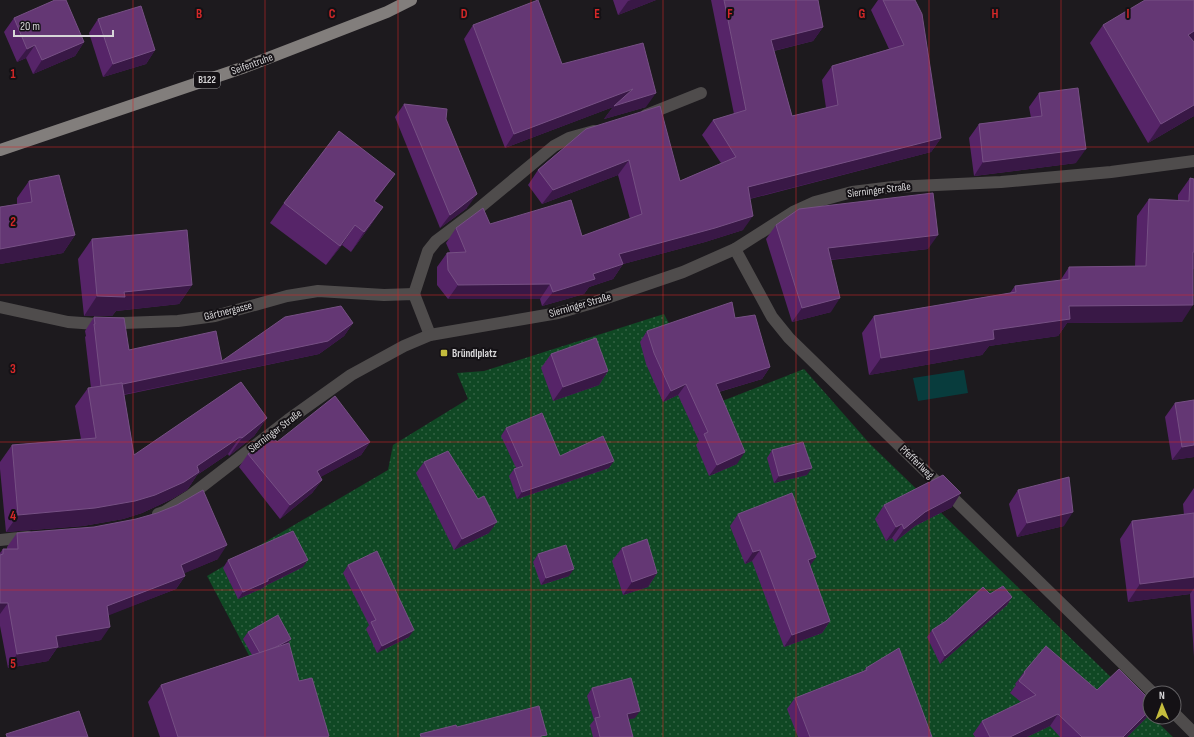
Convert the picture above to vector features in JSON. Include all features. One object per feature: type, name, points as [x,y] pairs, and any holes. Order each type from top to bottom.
[{"type":"main road","name":"Seifentruhe","points":[[0,150],[245,67],[387,12],[411,0]]},
{"type":"street","points":[[635,118],[701,94]]},
{"type":"street","points":[[430,335],[414,294],[428,251],[436,241],[472,214],[554,146],[570,138],[606,127]]},
{"type":"street","name":"Sierninger Straße","points":[[144,519],[164,512],[192,495],[288,420],[351,375],[404,346],[430,335],[565,311],[683,272],[735,249],[793,212],[815,202],[852,192],[893,187],[1009,182],[1111,172],[1194,161]]},
{"type":"street","name":"Pfefferlweg","points":[[735,249],[772,317],[789,338],[1145,685]]},
{"type":"street","name":"Gärtnergasse","points":[[0,307],[68,322],[96,324],[185,320],[215,316],[287,296],[318,291],[384,295],[414,294]]},
{"type":"street","points":[[0,540],[37,536]]},
{"type":"street","points":[[1182,721],[1194,733]]},
{"type":"green space","points":[[664,314],[712,405],[804,369],[870,444],[1142,707],[1142,725],[1160,725],[1173,737],[282,737],[255,667],[207,576],[388,470],[393,445],[468,399],[457,373],[484,371]]},
{"type":"water","points":[[964,370],[968,393],[918,401],[913,378]]},
{"type":"building","points":[[55,0],[66,0],[84,42],[42,60],[35,45],[27,49],[14,18]]},
{"type":"building","points":[[538,0],[562,64],[643,43],[656,93],[614,106],[633,89],[514,134],[473,25]]},
{"type":"building","points":[[724,0],[818,0],[823,27],[771,40],[792,116],[838,105],[832,66],[904,45],[883,0],[915,0],[922,14],[941,138],[748,187],[753,216],[619,254],[623,264],[593,274],[595,279],[553,292],[550,284],[458,285],[448,270],[447,253],[466,252],[456,228],[483,208],[490,224],[571,200],[582,236],[642,214],[629,160],[553,190],[538,170],[586,129],[660,106],[680,181],[736,157],[713,120],[746,110]]},
{"type":"building","points":[[1145,0],[1194,0],[1194,31],[1188,35],[1194,42],[1194,105],[1161,124],[1103,25]]},
{"type":"building","points":[[141,6],[155,50],[113,64],[98,19]]},
{"type":"building","points":[[1078,88],[1086,149],[983,162],[979,124],[1042,116],[1039,93]]},
{"type":"building","points":[[404,104],[447,109],[446,119],[477,194],[450,215]]},
{"type":"building","points":[[339,131],[395,174],[374,201],[383,207],[364,232],[355,225],[340,246],[284,203]]},
{"type":"building","points":[[59,175],[75,235],[0,249],[0,207],[32,202],[29,181]]},
{"type":"building","points":[[1190,178],[1194,179],[1193,305],[1069,306],[1070,319],[993,330],[994,339],[881,358],[874,316],[1016,292],[1015,286],[1069,279],[1069,267],[1146,266],[1149,199],[1189,201]]},
{"type":"building","points":[[933,193],[938,235],[828,248],[840,298],[802,308],[776,225],[799,209]]},
{"type":"building","points":[[187,230],[192,285],[124,292],[125,297],[97,296],[92,239]]},
{"type":"building","points":[[732,302],[735,318],[755,315],[770,367],[716,384],[745,452],[717,465],[704,434],[708,432],[686,384],[671,391],[654,353],[647,331]]},
{"type":"building","points":[[341,306],[353,323],[328,341],[123,384],[101,386],[94,317],[124,318],[129,350],[216,331],[222,361],[285,317]]},
{"type":"building","points":[[596,338],[608,371],[563,387],[551,354]]},
{"type":"building","points":[[241,382],[267,418],[242,438],[240,437],[197,466],[199,472],[184,482],[155,495],[135,501],[95,508],[18,515],[12,445],[96,438],[88,388],[122,383],[134,455]]},
{"type":"building","points":[[335,396],[370,442],[317,471],[322,480],[290,505],[248,454],[272,435],[277,442]]},
{"type":"building","points":[[1194,400],[1194,445],[1182,447],[1175,403]]},
{"type":"building","points":[[542,413],[560,456],[603,436],[614,461],[522,492],[514,469],[523,466],[506,428]]},
{"type":"building","points":[[803,442],[812,468],[779,476],[772,450]]},
{"type":"building","points":[[448,451],[478,499],[484,496],[497,522],[462,539],[424,462]]},
{"type":"building","points":[[943,475],[961,493],[925,512],[904,529],[902,524],[896,527],[884,505]]},
{"type":"building","points":[[1069,477],[1073,512],[1027,523],[1018,490]]},
{"type":"building","points":[[203,490],[227,545],[181,565],[185,576],[107,606],[110,627],[56,636],[58,647],[17,654],[8,603],[0,603],[0,555],[3,554],[3,549],[18,549],[17,533],[94,527],[136,519],[177,505]]},
{"type":"building","points":[[792,493],[816,557],[808,560],[830,621],[792,635],[760,550],[753,552],[738,514]]},
{"type":"building","points":[[1194,513],[1194,577],[1140,584],[1132,521]]},
{"type":"building","points":[[293,531],[308,560],[243,592],[228,560]]},
{"type":"building","points":[[647,539],[657,573],[632,582],[622,548]]},
{"type":"building","points":[[566,545],[574,569],[546,578],[538,554]]},
{"type":"building","points":[[377,551],[414,630],[382,646],[371,622],[376,620],[348,565]]},
{"type":"building","points":[[1003,586],[1012,597],[945,656],[932,630],[946,621],[983,587],[990,594]]},
{"type":"building","points":[[278,615],[291,639],[260,653],[248,632]]},
{"type":"building","points":[[289,643],[299,681],[312,678],[329,736],[178,737],[161,685]]},
{"type":"building","points":[[1046,646],[1097,690],[1119,669],[1142,692],[1142,718],[1123,737],[1082,737],[1058,714],[1010,737],[990,737],[982,721],[1036,695],[1019,681],[1025,673],[1024,672]]},
{"type":"building","points":[[899,648],[932,737],[810,737],[795,698],[867,670],[866,668]]},
{"type":"building","points":[[631,678],[640,711],[627,714],[633,737],[600,737],[595,718],[600,717],[592,688]]},
{"type":"building","points":[[539,706],[547,735],[541,737],[421,737],[420,734],[456,725],[457,727]]},
{"type":"building","points":[[79,711],[88,737],[7,737],[6,734]]},
{"type":"place","name":"Bründlplatz","points":[[444,353]]}]
